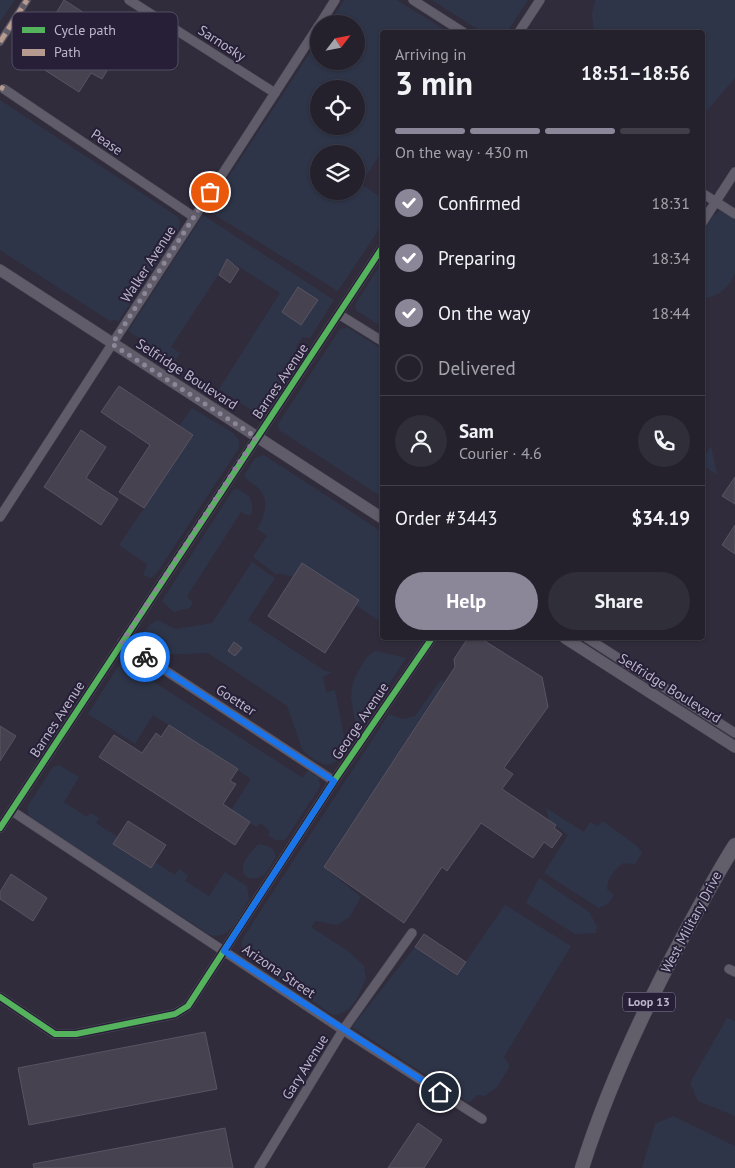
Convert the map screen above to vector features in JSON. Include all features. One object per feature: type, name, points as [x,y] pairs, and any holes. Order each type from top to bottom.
[{"type":"main road","name":"West Military Drive","points":[[582,1168],[608,1095],[654,991],[722,865],[735,845]]},
{"type":"street","points":[[19,12],[27,0]]},
{"type":"street","name":"Sarnosky","points":[[129,0],[148,12]]},
{"type":"street","name":"Walker Avenue","points":[[325,15],[335,0]]},
{"type":"street","points":[[412,0],[460,30]]},
{"type":"street","points":[[520,30],[540,0]]},
{"type":"street","points":[[0,42],[12,23]]},
{"type":"street","name":"Sarnosky","points":[[178,31],[275,93]]},
{"type":"street","name":"Walker Avenue","points":[[0,517],[310,39]]},
{"type":"street","name":"Pease","points":[[2,88],[194,217]]},
{"type":"street","points":[[705,218],[735,172]]},
{"type":"street","points":[[705,195],[735,214]]},
{"type":"street","name":"Barnes Avenue","points":[[0,828],[380,251]]},
{"type":"street","name":"Selfridge Boulevard","points":[[0,270],[380,517]]},
{"type":"street","points":[[340,314],[380,340]]},
{"type":"street","name":"George Avenue","points":[[0,997],[55,1034],[76,1034],[175,1014],[188,1006],[334,781],[431,640]]},
{"type":"street","name":"Selfridge Boulevard","points":[[568,640],[735,746]]},
{"type":"street","points":[[590,640],[735,733]]},
{"type":"street","name":"Goetter","points":[[122,642],[334,781]]},
{"type":"street","name":"Arizona Street","points":[[12,810],[343,1030],[482,1119]]},
{"type":"street","name":"Gary Avenue","points":[[264,1166],[343,1030],[412,933]]},
{"type":"shaded area","points":[[0,0],[15,0],[0,22]]},
{"type":"shaded area","points":[[344,0],[397,0],[445,30],[380,30],[380,154],[365,178],[365,145],[310,145],[310,200],[365,200],[365,187],[380,197],[380,228],[338,291],[207,210],[310,53],[310,70],[365,70],[365,15],[335,15]]},
{"type":"shaded area","points":[[432,0],[528,0],[508,30],[479,30]]},
{"type":"shaded area","points":[[595,0],[735,0],[735,78],[705,113],[705,30],[594,30],[592,14]]},
{"type":"shaded area","points":[[0,100],[178,217],[180,223],[178,231],[118,322],[115,320],[110,321],[0,250]]},
{"type":"shaded area","points":[[720,211],[735,218],[735,273],[730,283],[722,291],[705,298],[705,228],[713,216]]},
{"type":"shaded area","points":[[203,215],[334,300],[310,338],[303,337],[296,347],[300,352],[259,415],[219,389],[280,293],[228,260],[171,347],[180,353],[175,361],[128,331]]},
{"type":"shaded area","points":[[380,265],[380,326],[356,310],[355,305]]},
{"type":"shaded area","points":[[347,327],[380,348],[380,496],[279,430],[278,424],[340,329]]},
{"type":"shaded area","points":[[192,408],[233,433],[239,440],[239,448],[156,574],[151,578],[143,575],[147,564],[119,545],[193,436],[179,426]]},
{"type":"shaded area","points":[[711,446],[717,475],[705,466],[705,456]]},
{"type":"shaded area","points":[[264,455],[380,531],[380,622],[356,605],[359,600],[302,563],[293,577],[279,573],[277,575],[253,557],[267,536],[257,529],[264,514],[264,498],[256,486],[244,475],[255,458]]},
{"type":"shaded area","points":[[238,489],[249,496],[252,504],[252,513],[249,516],[241,512],[187,596],[193,603],[189,608],[174,612],[162,601],[233,490]]},
{"type":"shaded area","points":[[252,562],[275,578],[248,620],[325,671],[332,672],[323,677],[326,692],[335,690],[346,747],[338,760],[331,764],[326,765],[316,761],[303,751],[287,706],[208,653],[156,655],[141,642],[146,629],[158,620],[175,629],[212,623]]},
{"type":"shaded area","points":[[376,651],[406,658],[363,724],[357,727],[351,695],[352,688],[364,660]]},
{"type":"shaded area","points":[[124,657],[141,661],[137,671],[303,778],[308,770],[319,778],[320,787],[285,840],[275,840],[268,835],[270,831],[260,823],[256,827],[231,810],[251,779],[153,715],[135,744],[88,714]]},
{"type":"shaded area","points":[[441,680],[444,682],[324,867],[361,897],[349,918],[337,925],[316,921],[311,927],[348,951],[364,966],[366,978],[357,999],[349,1009],[340,1014],[333,1015],[250,959],[243,950],[243,938],[389,714],[403,719],[415,716]]},
{"type":"shaded area","points":[[59,765],[79,777],[64,802],[87,817],[91,813],[99,818],[96,823],[118,837],[114,844],[151,868],[155,862],[175,875],[179,869],[188,875],[185,881],[209,896],[225,872],[247,886],[249,899],[234,925],[224,934],[210,935],[29,817],[27,807],[53,767]]},
{"type":"shaded area","points":[[546,808],[584,832],[590,822],[598,826],[603,821],[637,846],[642,853],[635,864],[623,863],[612,874],[607,889],[614,895],[608,904],[599,908],[544,873],[568,835],[549,820]]},
{"type":"shaded area","points":[[259,844],[265,845],[274,851],[276,857],[265,874],[256,878],[249,878],[244,874],[244,863]]},
{"type":"shaded area","points":[[539,878],[589,912],[597,926],[596,933],[575,934],[526,903]]},
{"type":"shaded area","points":[[505,905],[571,946],[504,1057],[510,1066],[497,1087],[485,1096],[477,1095],[469,1103],[352,1027],[415,947],[456,976]]},
{"type":"shaded area","points":[[727,1018],[735,1021],[735,1116],[698,1101],[690,1083]]},
{"type":"shaded area","points":[[673,1116],[735,1146],[735,1168],[642,1168],[655,1124]]},
{"type":"building","points":[[64,0],[83,12],[57,12]]},
{"type":"building","points":[[45,70],[108,70],[102,79],[91,73],[79,92]]},
{"type":"building","points":[[227,259],[239,269],[230,283],[219,275]]},
{"type":"building","points":[[298,287],[318,300],[301,325],[282,312]]},
{"type":"building","points":[[119,386],[193,435],[144,508],[119,492],[150,445],[101,412]]},
{"type":"building","points":[[81,430],[106,447],[86,478],[118,499],[101,525],[44,487]]},
{"type":"building","points":[[735,477],[735,504],[722,496]]},
{"type":"building","points":[[735,525],[735,554],[722,545]]},
{"type":"building","points":[[302,563],[359,600],[325,653],[268,616]]},
{"type":"building","points":[[467,640],[483,640],[542,677],[548,707],[504,768],[513,774],[502,789],[556,825],[554,828],[562,834],[552,848],[544,842],[533,858],[481,823],[447,871],[442,867],[404,923],[324,867],[455,667],[454,659]]},
{"type":"building","points":[[234,642],[242,648],[235,656],[228,651]]},
{"type":"building","points":[[169,725],[238,769],[230,781],[236,784],[223,804],[250,822],[235,845],[99,757],[114,735],[142,753],[156,733],[161,737]]},
{"type":"building","points":[[0,726],[16,736],[0,761]]},
{"type":"building","points":[[128,821],[166,845],[151,868],[113,844]]},
{"type":"building","points":[[11,874],[47,898],[33,921],[0,899],[0,892]]},
{"type":"building","points":[[424,934],[466,962],[457,975],[415,947]]},
{"type":"building","points":[[205,1032],[217,1089],[29,1125],[18,1068]]},
{"type":"building","points":[[418,1123],[442,1140],[424,1168],[388,1168]]},
{"type":"building","points":[[225,1128],[233,1168],[34,1168],[33,1164]]},
{"type":"marked path","points":[[19,12],[27,0]]},
{"type":"marked path","points":[[0,42],[12,23]]},
{"type":"marked path","points":[[0,87],[4,89]]},
{"type":"cycle path","points":[[0,828],[380,251]]},
{"type":"cycle path","points":[[0,997],[55,1034],[76,1034],[175,1014],[188,1006],[334,781],[431,640]]},
{"type":"way so far","points":[[145,657],[122,642],[256,437],[112,344],[210,192]]},
{"type":"route","points":[[145,657],[334,781],[224,951],[440,1092]]}]
